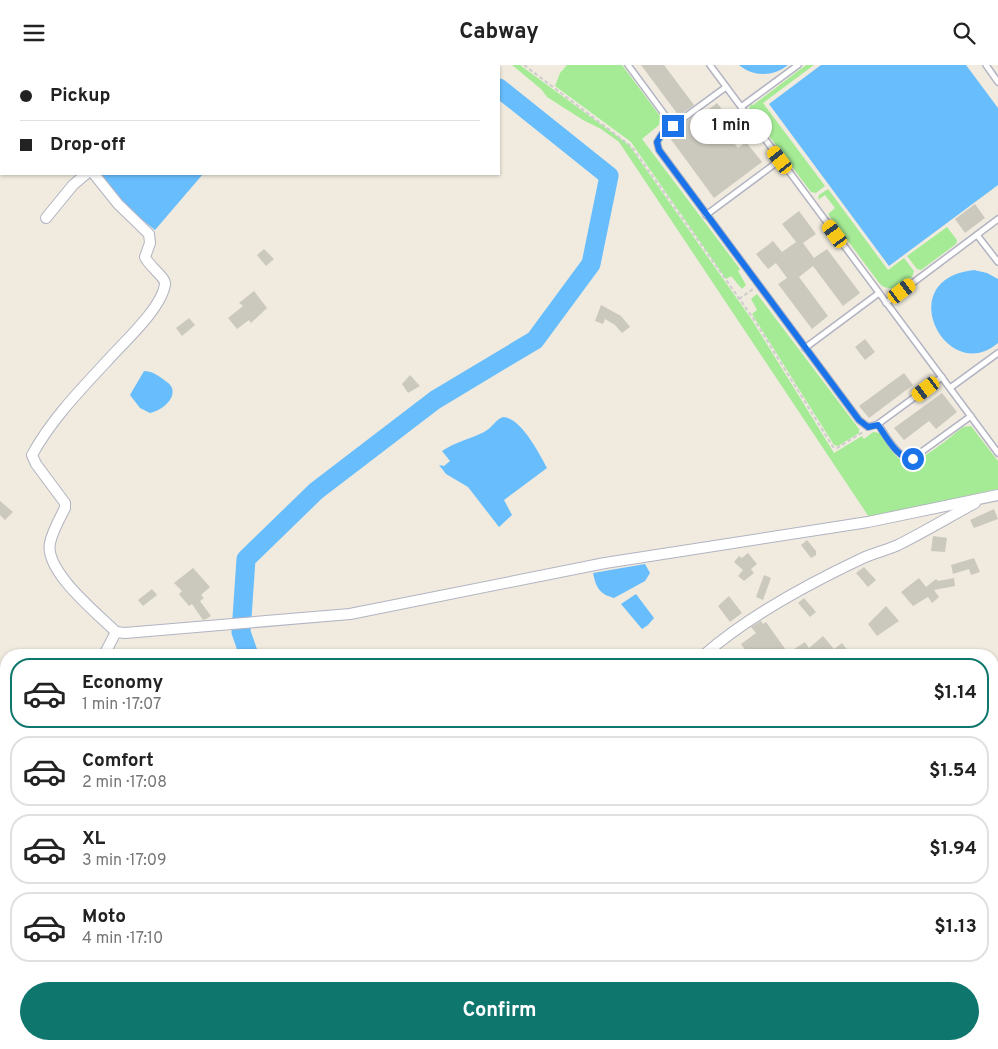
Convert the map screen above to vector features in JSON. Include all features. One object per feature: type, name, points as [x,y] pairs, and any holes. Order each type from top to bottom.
[{"type":"street","points":[[46,218],[73,185],[85,175]]},
{"type":"street","points":[[95,175],[118,204],[149,234],[150,243],[145,257],[164,279],[165,285],[140,327],[70,401],[32,455],[36,465],[65,503],[65,508],[49,544],[52,557],[61,577],[120,633],[350,614],[605,563],[868,522],[998,495]]},
{"type":"street","points":[[711,649],[752,620],[820,578],[865,557],[897,546],[986,497]]},
{"type":"street","points":[[108,649],[120,633]]},
{"type":"lane","points":[[628,65],[673,126]]},
{"type":"lane","points":[[710,65],[998,453]]},
{"type":"lane","points":[[741,107],[798,65]]},
{"type":"lane","points":[[986,65],[998,82]]},
{"type":"lane","points":[[726,87],[662,134],[657,142],[659,150],[758,285],[859,420],[868,427],[878,425],[942,377]]},
{"type":"lane","points":[[706,215],[780,160]]},
{"type":"lane","points":[[886,303],[998,219]]},
{"type":"lane","points":[[977,235],[998,262]]},
{"type":"lane","points":[[805,348],[879,293]]},
{"type":"lane","points":[[950,389],[998,353]]},
{"type":"lane","points":[[878,425],[899,453],[908,459],[913,459],[971,416]]},
{"type":"path","points":[[524,65],[629,143],[739,299],[833,447],[837,448],[868,427]]},
{"type":"path","points":[[739,299],[758,285]]},
{"type":"green space","points":[[512,65],[520,65],[629,145],[752,320],[834,453],[862,436],[864,439],[873,432],[880,433],[896,456],[903,461],[909,462],[925,456],[963,427],[971,426],[998,461],[998,489],[869,517],[619,142],[547,97],[541,89]]},
{"type":"green space","points":[[567,65],[622,65],[660,116],[659,125],[642,139],[740,269],[738,271],[746,285],[742,289],[731,276],[726,279],[631,142],[555,86],[560,73]]},
{"type":"green space","points":[[806,65],[814,65],[763,103],[825,186],[816,193],[811,192],[749,109],[751,104],[753,105]]},
{"type":"green space","points":[[828,189],[888,270],[904,258],[914,271],[912,277],[894,289],[880,284],[828,214],[835,208],[825,195],[818,200],[819,195]]},
{"type":"green space","points":[[947,227],[957,240],[956,244],[921,270],[917,269],[907,256]]},
{"type":"green space","points":[[757,294],[859,429],[859,433],[838,446],[834,445],[752,314],[757,310],[751,299]]},
{"type":"water","points":[[739,65],[788,65],[776,72],[763,74],[750,72]]},
{"type":"water","points":[[821,65],[966,65],[998,108],[998,185],[889,266],[769,104]]},
{"type":"water","points":[[103,175],[202,175],[155,230],[114,197]]},
{"type":"water","points":[[974,270],[987,273],[998,279],[998,343],[979,353],[961,351],[946,342],[935,326],[931,309],[935,291],[949,278]]},
{"type":"water","points":[[144,371],[156,375],[169,384],[173,392],[172,397],[166,404],[150,413],[140,408],[130,395]]},
{"type":"water","points":[[503,417],[510,419],[523,430],[547,468],[504,500],[512,515],[499,527],[468,487],[446,474],[439,465],[444,466],[450,461],[442,451],[484,432]]},
{"type":"water","points":[[645,564],[650,573],[645,581],[614,598],[602,592],[595,582],[593,573]]},
{"type":"water","points":[[636,594],[654,618],[642,629],[621,604]]},
{"type":"building","points":[[641,65],[664,65],[694,105],[679,116]]},
{"type":"building","points":[[717,103],[734,125],[725,131],[738,148],[746,142],[762,162],[714,198],[670,138],[686,126],[684,123],[699,112],[701,115]]},
{"type":"building","points":[[975,204],[985,218],[965,233],[955,219]]},
{"type":"building","points":[[799,211],[816,234],[803,243],[814,258],[827,249],[860,293],[843,306],[813,266],[799,277],[828,316],[812,329],[778,284],[787,278],[776,263],[768,269],[756,254],[773,241],[782,252],[796,242],[782,224]]},
{"type":"building","points":[[264,249],[274,259],[266,266],[257,255]]},
{"type":"building","points":[[254,291],[267,308],[251,323],[249,320],[237,329],[228,318],[243,306],[239,303]]},
{"type":"building","points":[[601,305],[621,316],[630,327],[622,333],[615,325],[605,319],[603,324],[595,321]]},
{"type":"building","points":[[189,318],[195,325],[182,336],[176,328]]},
{"type":"building","points":[[865,339],[875,352],[865,360],[855,347]]},
{"type":"building","points":[[904,373],[913,385],[869,418],[859,406]]},
{"type":"building","points":[[410,375],[420,386],[408,393],[402,384]]},
{"type":"building","points":[[942,393],[957,412],[936,429],[929,421],[904,440],[894,428]]},
{"type":"building","points":[[0,501],[13,512],[5,520],[0,515]]},
{"type":"building","points":[[994,509],[998,519],[974,528],[970,520]]},
{"type":"building","points":[[933,536],[947,538],[945,552],[931,551]]},
{"type":"building","points":[[807,540],[816,551],[816,555],[811,558],[801,545]]},
{"type":"building","points":[[748,553],[757,564],[751,569],[754,573],[744,581],[738,576],[743,570],[734,562],[739,556],[742,558]]},
{"type":"building","points":[[974,558],[980,572],[971,575],[969,569],[953,574],[951,565]]},
{"type":"building","points":[[864,567],[876,580],[868,587],[856,573]]},
{"type":"building","points":[[193,568],[210,587],[201,595],[204,598],[200,601],[211,616],[203,620],[192,604],[189,606],[179,594],[182,591],[174,583]]},
{"type":"building","points":[[764,575],[771,578],[763,600],[756,597]]},
{"type":"building","points":[[919,578],[926,587],[936,579],[938,581],[954,578],[955,586],[934,590],[939,597],[932,603],[928,597],[913,606],[901,592]]},
{"type":"building","points":[[152,589],[157,595],[143,606],[138,600]]},
{"type":"building","points":[[729,596],[742,613],[730,622],[718,606]]},
{"type":"building","points":[[804,598],[816,612],[810,617],[798,603]]},
{"type":"building","points":[[886,606],[899,621],[877,636],[868,624]]},
{"type":"building","points":[[761,621],[763,624],[766,622],[785,649],[745,649],[741,644],[756,633],[751,627]]},
{"type":"building","points":[[823,636],[834,649],[794,649],[805,642],[809,648]]},
{"type":"building","points":[[842,643],[846,649],[834,649]]},
{"type":"waterway","points":[[247,649],[241,632],[246,559],[316,491],[435,400],[535,340],[591,264],[609,176],[500,89]]},
{"type":"route","points":[[673,126],[662,134],[657,142],[659,150],[859,420],[868,427],[878,425],[899,453],[908,459],[913,459]]}]
